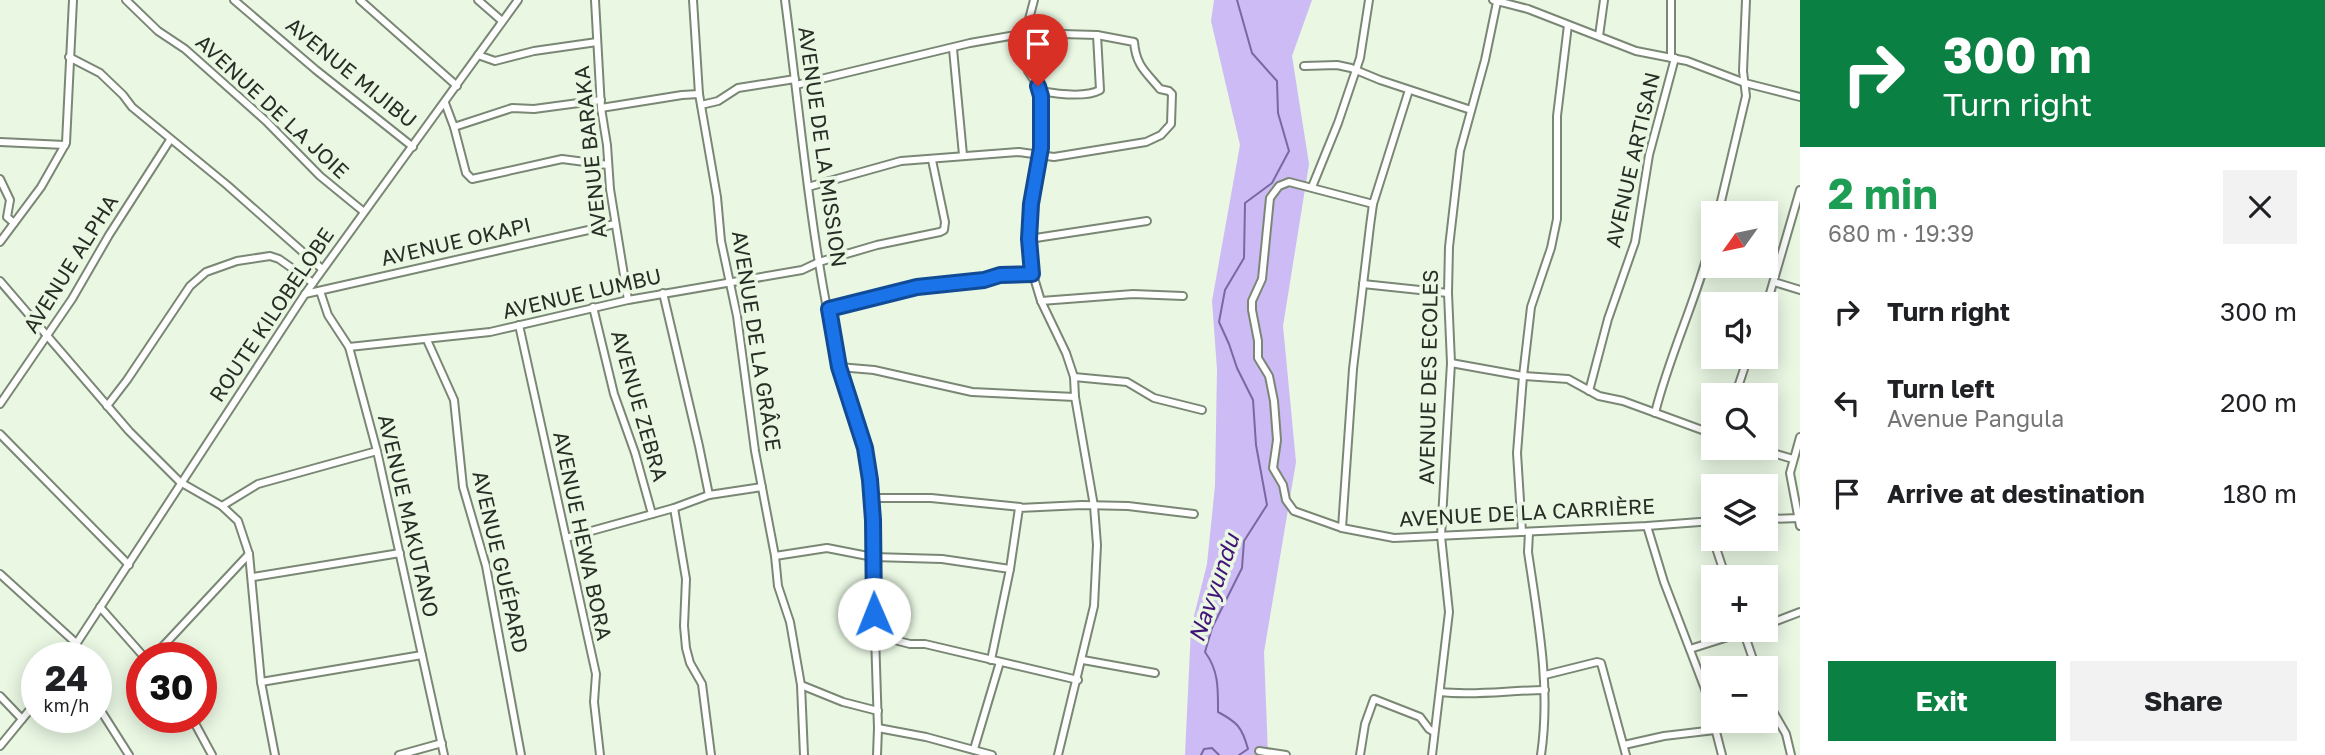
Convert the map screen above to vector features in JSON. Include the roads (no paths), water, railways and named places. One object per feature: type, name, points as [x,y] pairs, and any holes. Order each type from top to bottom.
[{"type":"street","points":[[0,242],[41,187],[65,145],[73,0]]},
{"type":"street","name":"AVENUE DE LA JOIE","points":[[126,0],[158,31],[185,49],[267,121],[320,176],[364,212]]},
{"type":"street","name":"AVENUE MIJIBU","points":[[234,0],[413,147]]},
{"type":"street","points":[[360,0],[457,86]]},
{"type":"street","points":[[478,0],[502,21]]},
{"type":"street","name":"ROUTE KILOBELOBE","points":[[77,642],[322,269],[518,0]]},
{"type":"street","name":"AVENUE BARAKA","points":[[595,0],[601,108],[615,224],[628,300]]},
{"type":"street","name":"AVENUE DE LA GRÂCE","points":[[693,0],[699,94],[717,197],[721,241],[737,316],[755,452],[775,556],[778,586],[790,622],[801,685],[804,755]]},
{"type":"street","name":"AVENUE DE LA MISSION","points":[[785,0],[819,262],[839,367],[865,448],[872,498],[877,755]]},
{"type":"street","points":[[1034,0],[1025,48],[1027,68],[1040,91],[1040,156],[1032,190],[1029,239],[1032,274],[1074,377],[1094,506],[1097,576],[1083,660],[1058,755]]},
{"type":"street","points":[[1369,0],[1356,72],[1330,146],[1312,187],[1373,204]]},
{"type":"street","points":[[1528,0],[1528,9]]},
{"type":"street","points":[[1599,36],[1604,0]]},
{"type":"street","name":"AVENUE ARTISAN","points":[[1589,391],[1608,319],[1635,242],[1649,155],[1673,58],[1671,0]]},
{"type":"street","points":[[1721,201],[1746,96],[1743,71],[1746,0]]},
{"type":"street","points":[[1495,1],[1528,9],[1636,51],[1673,58],[1745,83],[1800,97]]},
{"type":"street","name":"AVENUE DES ECOLES","points":[[1432,755],[1449,612],[1441,536],[1451,363],[1449,247],[1460,151],[1485,60],[1495,1]]},
{"type":"street","points":[[1541,755],[1545,675],[1517,453],[1531,307],[1557,219],[1556,116],[1568,26]]},
{"type":"street","points":[[701,105],[719,101],[738,88],[795,82],[1027,33],[1097,35],[1134,42],[1141,70],[1151,77],[1160,89],[1172,94],[1171,124],[1161,135],[1146,142],[1064,156],[1040,156],[1019,152],[898,162],[808,187]]},
{"type":"street","points":[[1040,91],[1095,93],[1100,90],[1097,35]]},
{"type":"street","points":[[478,55],[495,61],[534,51],[597,42]]},
{"type":"street","points":[[953,49],[963,155]]},
{"type":"street","points":[[69,57],[100,73],[132,107],[227,185],[322,269]]},
{"type":"street","points":[[1304,66],[1337,65],[1471,110]]},
{"type":"street","points":[[1342,528],[1348,439],[1373,204],[1409,90]]},
{"type":"street","points":[[601,108],[699,94]]},
{"type":"street","points":[[454,127],[512,108],[534,109],[601,100]]},
{"type":"street","points":[[445,103],[466,173],[472,179],[562,159],[608,165]]},
{"type":"street","name":"AVENUE ALPHA","points":[[0,404],[48,336],[170,139]]},
{"type":"street","points":[[0,142],[65,145]]},
{"type":"street","name":"AVENUE LUMBU","points":[[349,347],[490,332],[663,293],[802,270],[819,262],[877,245],[944,230],[945,222],[932,160]]},
{"type":"street","points":[[0,180],[10,200],[8,217],[14,223]]},
{"type":"street","name":"AVENUE DE LA CARRIÈRE","points":[[1312,187],[1289,182],[1279,186],[1270,198],[1261,286],[1252,302],[1258,358],[1269,376],[1274,401],[1277,440],[1273,460],[1275,473],[1283,485],[1286,500],[1294,511],[1342,528],[1394,538],[1701,522]]},
{"type":"street","points":[[1771,292],[1800,190]]},
{"type":"street","points":[[1029,239],[1147,221]]},
{"type":"street","name":"AVENUE OKAPI","points":[[305,295],[615,224]]},
{"type":"street","points":[[107,406],[190,286],[206,271],[237,261],[270,256],[279,259],[313,283]]},
{"type":"street","points":[[1655,413],[1661,387],[1701,273]]},
{"type":"street","points":[[829,309],[917,287],[984,280],[1000,275],[1032,274]]},
{"type":"street","points":[[0,281],[107,406],[180,482],[222,506],[238,521],[253,577],[261,682],[275,755]]},
{"type":"street","points":[[1774,282],[1800,290]]},
{"type":"street","points":[[1363,284],[1448,293]]},
{"type":"street","name":"AVENUE MAKUTANO","points":[[320,291],[328,315],[349,347],[377,451],[444,755]]},
{"type":"street","points":[[663,293],[709,495]]},
{"type":"street","points":[[1041,301],[1125,295],[1183,296]]},
{"type":"street","name":"AVENUE ZEBRA","points":[[593,307],[614,394],[635,453],[652,514]]},
{"type":"street","name":"AVENUE HEWA BORA","points":[[519,325],[597,681],[594,702],[600,755]]},
{"type":"street","name":"AVENUE GUÉPARD","points":[[427,340],[454,400],[463,487],[486,566],[521,755]]},
{"type":"street","points":[[1451,363],[1523,376],[1568,379],[1589,391],[1701,430]]},
{"type":"street","points":[[839,367],[888,372],[972,392],[1075,397]]},
{"type":"street","points":[[1074,377],[1127,382],[1154,398],[1202,410]]},
{"type":"street","points":[[0,434],[129,565]]},
{"type":"street","points":[[1778,519],[1799,520],[1790,473],[1800,437]]},
{"type":"street","points":[[222,506],[258,484],[377,451]]},
{"type":"street","points":[[1778,455],[1793,459]]},
{"type":"street","points":[[566,538],[674,508],[709,495],[762,487]]},
{"type":"street","points":[[872,498],[931,498],[1020,507],[1128,506],[1195,514]]},
{"type":"street","points":[[991,660],[1010,569],[1017,509],[1020,507]]},
{"type":"street","name":"AVENUE ZEBRA","points":[[674,508],[687,579],[684,626],[686,648],[690,663],[702,684],[711,755]]},
{"type":"street","points":[[1647,526],[1664,582],[1701,679]]},
{"type":"street","points":[[775,556],[827,548],[873,556],[942,559],[1010,569]]},
{"type":"street","points":[[253,577],[400,553]]},
{"type":"street","points":[[167,642],[249,554]]},
{"type":"street","points":[[0,574],[75,642]]},
{"type":"street","points":[[100,607],[131,642]]},
{"type":"street","points":[[1778,620],[1800,612]]},
{"type":"street","points":[[875,635],[1078,680]]},
{"type":"street","points":[[1690,649],[1712,642]]},
{"type":"street","points":[[261,682],[422,655]]},
{"type":"street","points":[[1083,660],[1155,673]]},
{"type":"street","points":[[974,748],[1000,662]]},
{"type":"street","points":[[1545,675],[1601,663],[1626,755]]},
{"type":"street","points":[[801,685],[843,702],[878,712]]},
{"type":"street","points":[[1440,692],[1475,695],[1545,690]]},
{"type":"street","points":[[0,696],[21,718]]},
{"type":"street","points":[[1360,755],[1365,724],[1375,699],[1420,717],[1434,732]]},
{"type":"street","points":[[0,746],[21,720]]},
{"type":"street","points":[[1778,720],[1786,734],[1791,755]]},
{"type":"street","points":[[112,728],[129,755]]},
{"type":"street","points":[[878,728],[974,748],[992,755]]},
{"type":"street","points":[[1624,746],[1701,732]]},
{"type":"street","points":[[200,733],[212,755]]},
{"type":"street","points":[[1716,733],[1722,755]]},
{"type":"street","points":[[399,755],[442,743]]},
{"type":"street","points":[[1259,751],[1286,755]]},
{"type":"waterway","name":"Navyundu","points":[[1237,0],[1252,53],[1277,81],[1278,113],[1289,151],[1272,183],[1245,203],[1244,258],[1225,290],[1219,322],[1253,400],[1256,445],[1267,505],[1244,541],[1242,568],[1212,628],[1205,652],[1215,673],[1218,712],[1238,726],[1246,742],[1248,749],[1239,755]]},
{"type":"waterway","name":"Navyundu","points":[[1201,755],[1204,749],[1212,748],[1219,755]]}]
